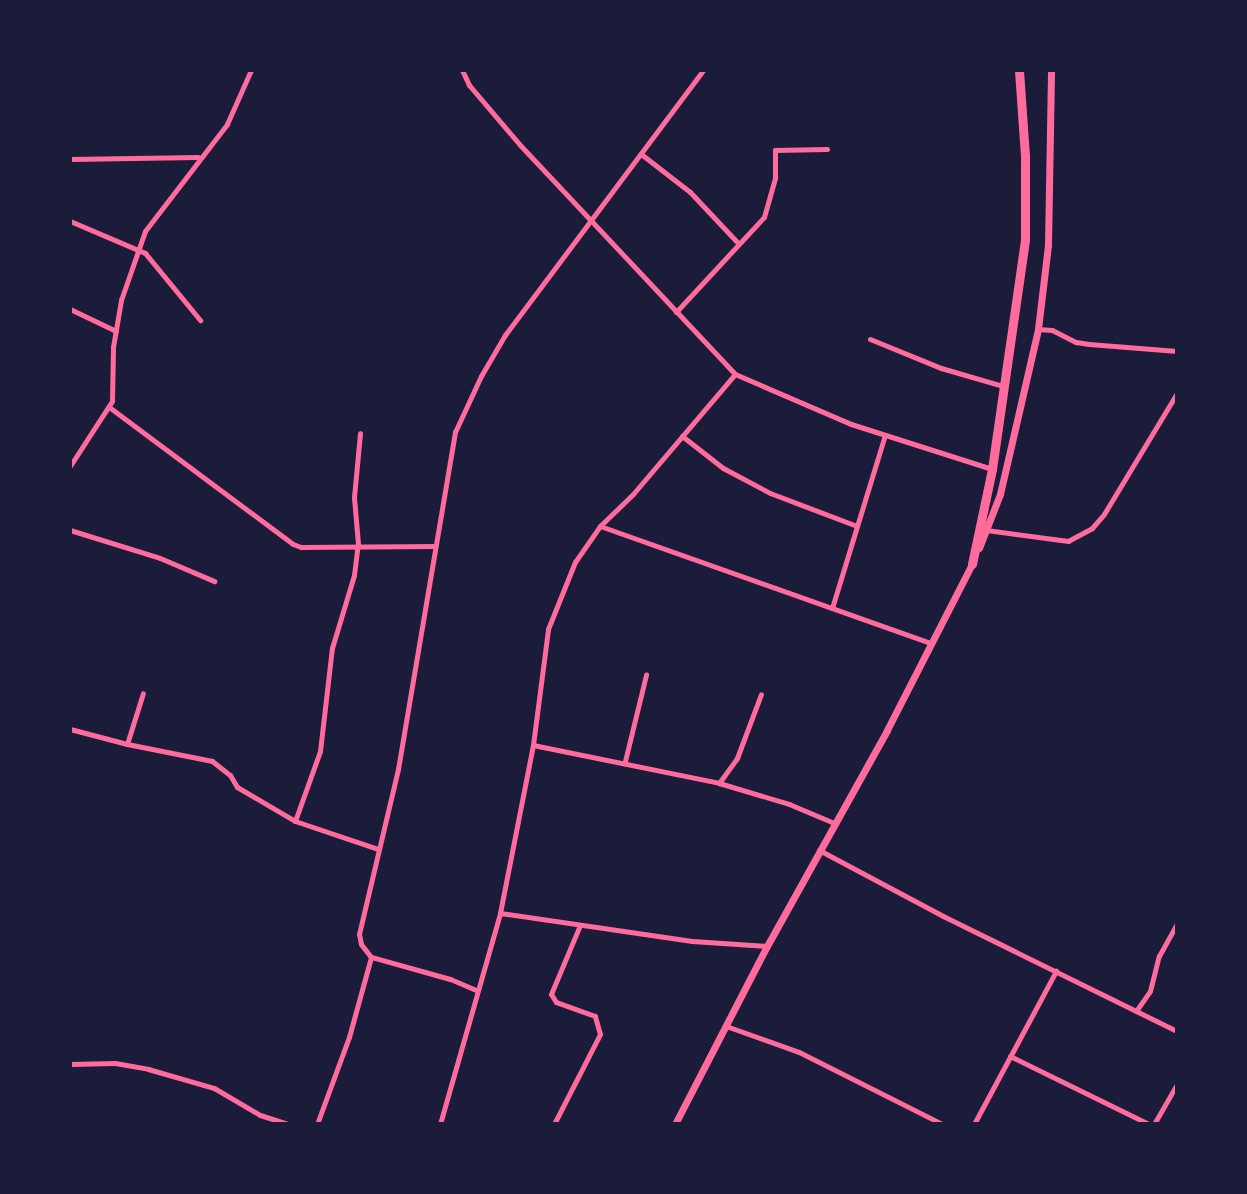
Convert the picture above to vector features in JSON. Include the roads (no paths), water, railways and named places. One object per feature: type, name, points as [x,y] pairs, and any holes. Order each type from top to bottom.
[{"type":"highway","points":[[972,564],[992,469],[1025,240],[1025,156],[1019,70]]},
{"type":"main road","points":[[675,1124],[767,946],[887,730],[972,564],[1000,494],[1038,329],[1048,245],[1051,70]]},
{"type":"street","points":[[70,466],[109,407],[114,393],[116,331],[121,299],[145,231],[198,157],[227,124],[251,70]]},
{"type":"street","points":[[462,70],[478,95],[589,221],[735,374],[838,419],[992,469]]},
{"type":"street","points":[[476,990],[450,979],[371,957],[361,944],[359,934],[398,769],[455,432],[481,376],[505,335],[703,70]]},
{"type":"street","points":[[676,312],[764,217],[771,200],[775,178],[775,150],[827,149]]},
{"type":"street","points":[[641,154],[690,192],[739,244]]},
{"type":"street","points":[[70,159],[198,157]]},
{"type":"street","points":[[70,221],[139,249],[152,259],[200,320]]},
{"type":"street","points":[[70,309],[116,331]]},
{"type":"street","points":[[1038,329],[1052,330],[1076,342],[1177,351]]},
{"type":"street","points":[[870,339],[941,368],[1003,386]]},
{"type":"street","points":[[440,1124],[500,913],[533,745],[548,629],[575,562],[600,526],[633,494],[735,374]]},
{"type":"street","points":[[986,530],[1068,541],[1092,528],[1104,514],[1177,393]]},
{"type":"street","points":[[109,407],[293,544],[301,547],[358,544],[435,546]]},
{"type":"street","points":[[295,821],[320,751],[332,648],[350,593],[358,544],[354,497],[360,433]]},
{"type":"street","points":[[832,608],[885,435]]},
{"type":"street","points":[[682,436],[723,468],[770,493],[858,526]]},
{"type":"street","points":[[600,526],[931,643]]},
{"type":"street","points":[[70,530],[160,558],[214,581]]},
{"type":"street","points":[[625,761],[646,676]]},
{"type":"street","points":[[127,744],[143,693]]},
{"type":"street","points":[[719,783],[737,758],[761,694]]},
{"type":"street","points":[[70,729],[127,744],[182,752],[212,761],[230,775],[237,787],[295,821],[378,849]]},
{"type":"street","points":[[533,745],[625,761],[719,783],[789,804],[834,823]]},
{"type":"street","points":[[819,850],[943,916],[1177,1031]]},
{"type":"street","points":[[500,913],[692,941],[767,946]]},
{"type":"street","points":[[1136,1011],[1150,991],[1158,960],[1177,924]]},
{"type":"street","points":[[554,1124],[600,1034],[595,1016],[556,1002],[551,994],[580,925]]},
{"type":"street","points":[[317,1124],[349,1037],[371,957]]},
{"type":"street","points":[[974,1124],[1056,971]]},
{"type":"street","points":[[726,1026],[799,1052],[942,1124]]},
{"type":"street","points":[[1010,1056],[1152,1124],[1177,1084]]},
{"type":"street","points":[[70,1064],[115,1063],[214,1087],[260,1115],[288,1124]]}]
